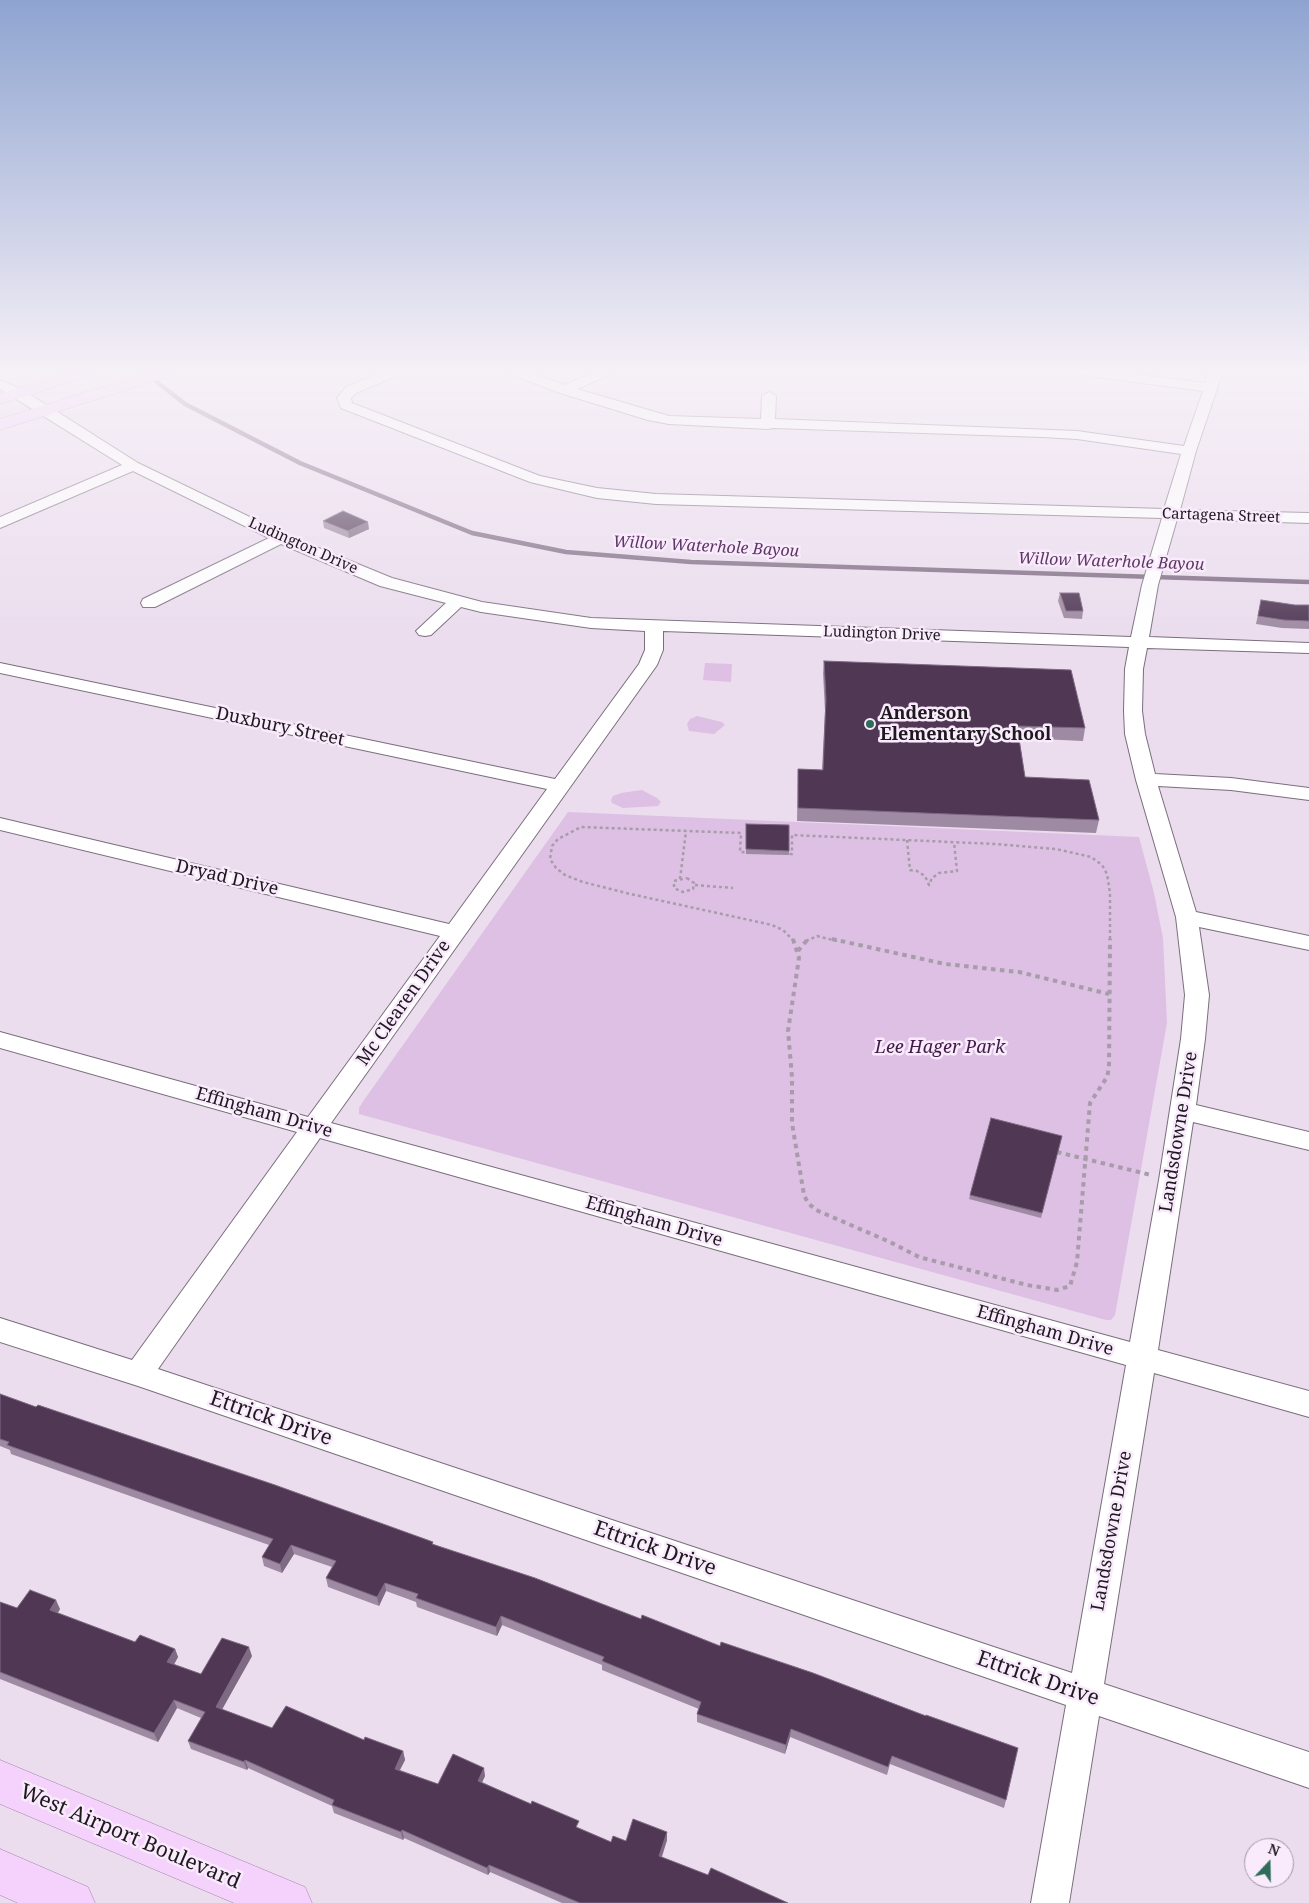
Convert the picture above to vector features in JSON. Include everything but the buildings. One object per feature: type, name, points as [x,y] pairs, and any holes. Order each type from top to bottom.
[{"type":"main road","name":"West Airport Boulevard","points":[[0,1782],[288,1903]]},
{"type":"main road","points":[[0,1872],[72,1903]]},
{"type":"street","name":"Ludington Drive","points":[[123,460],[281,538],[386,582],[457,602],[548,618],[591,623],[654,626],[1309,648]]},
{"type":"street","name":"Cartagena Street","points":[[489,460],[535,478],[565,487],[626,497],[1309,518]]},
{"type":"street","name":"Landsdowne Drive","points":[[1050,1903],[1184,1111],[1197,996],[1187,918],[1146,780],[1132,712],[1134,669],[1150,584],[1186,460]]},
{"type":"street","points":[[0,523],[52,499],[133,466]]},
{"type":"street","points":[[149,603],[281,538]]},
{"type":"street","points":[[424,631],[457,602]]},
{"type":"street","name":"Mc Clearen Drive","points":[[138,1374],[454,932],[648,665],[654,650],[654,626]]},
{"type":"street","name":"Duxbury Street","points":[[0,668],[560,786]]},
{"type":"street","points":[[1146,780],[1231,784],[1309,794]]},
{"type":"street","name":"Dryad Drive","points":[[0,824],[454,932]]},
{"type":"street","points":[[1187,918],[1309,943]]},
{"type":"street","name":"Effingham Drive","points":[[0,1040],[1309,1404]]},
{"type":"street","points":[[1184,1111],[1309,1141]]},
{"type":"street","name":"Ettrick Drive","points":[[0,1330],[138,1374],[1309,1770]]},
{"type":"path","points":[[581,827],[686,831],[741,833],[740,852],[792,854],[792,835],[954,842],[1056,849],[1091,857],[1102,864],[1107,874],[1110,894],[1109,994],[1111,1020],[1109,1068],[1107,1077],[1090,1102],[1077,1262],[1070,1286],[1057,1290],[1027,1285],[919,1258],[890,1242],[816,1210],[808,1203],[804,1195],[792,1123],[792,1077],[788,1031],[798,951],[793,939],[783,930],[772,925],[583,882],[565,875],[556,868],[550,859],[552,846],[558,839],[570,830],[581,827]]},
{"type":"path","points":[[680,879],[686,831]]},
{"type":"path","points":[[907,840],[910,870],[917,871],[925,876],[929,885],[932,878],[939,873],[957,871],[954,842]]},
{"type":"path","points":[[695,885],[690,891],[679,891],[673,886],[674,881],[690,879],[695,885],[733,888]]},
{"type":"path","points":[[798,951],[807,940],[817,936],[900,956],[945,964],[1019,972],[1109,994]]},
{"type":"path","points":[[1057,1152],[1172,1180]]},
{"type":"green space","points":[[705,663],[732,664],[731,682],[703,680]]},
{"type":"green space","points":[[697,716],[722,722],[725,725],[714,734],[689,731],[687,724],[690,719]]},
{"type":"green space","points":[[642,790],[661,802],[658,806],[623,808],[612,803],[613,796]]},
{"type":"green space","name":"Lee Hager Park","points":[[568,812],[1139,837],[1154,893],[1163,938],[1167,1023],[1115,1315],[1111,1320],[359,1114],[359,1108],[364,1100]]},
{"type":"waterway","name":"Willow Waterhole Bayou","points":[[294,460],[472,533],[566,552],[691,562],[1309,582]]},
{"type":"place","name":"Anderson Elementary School","points":[[870,724]]}]
